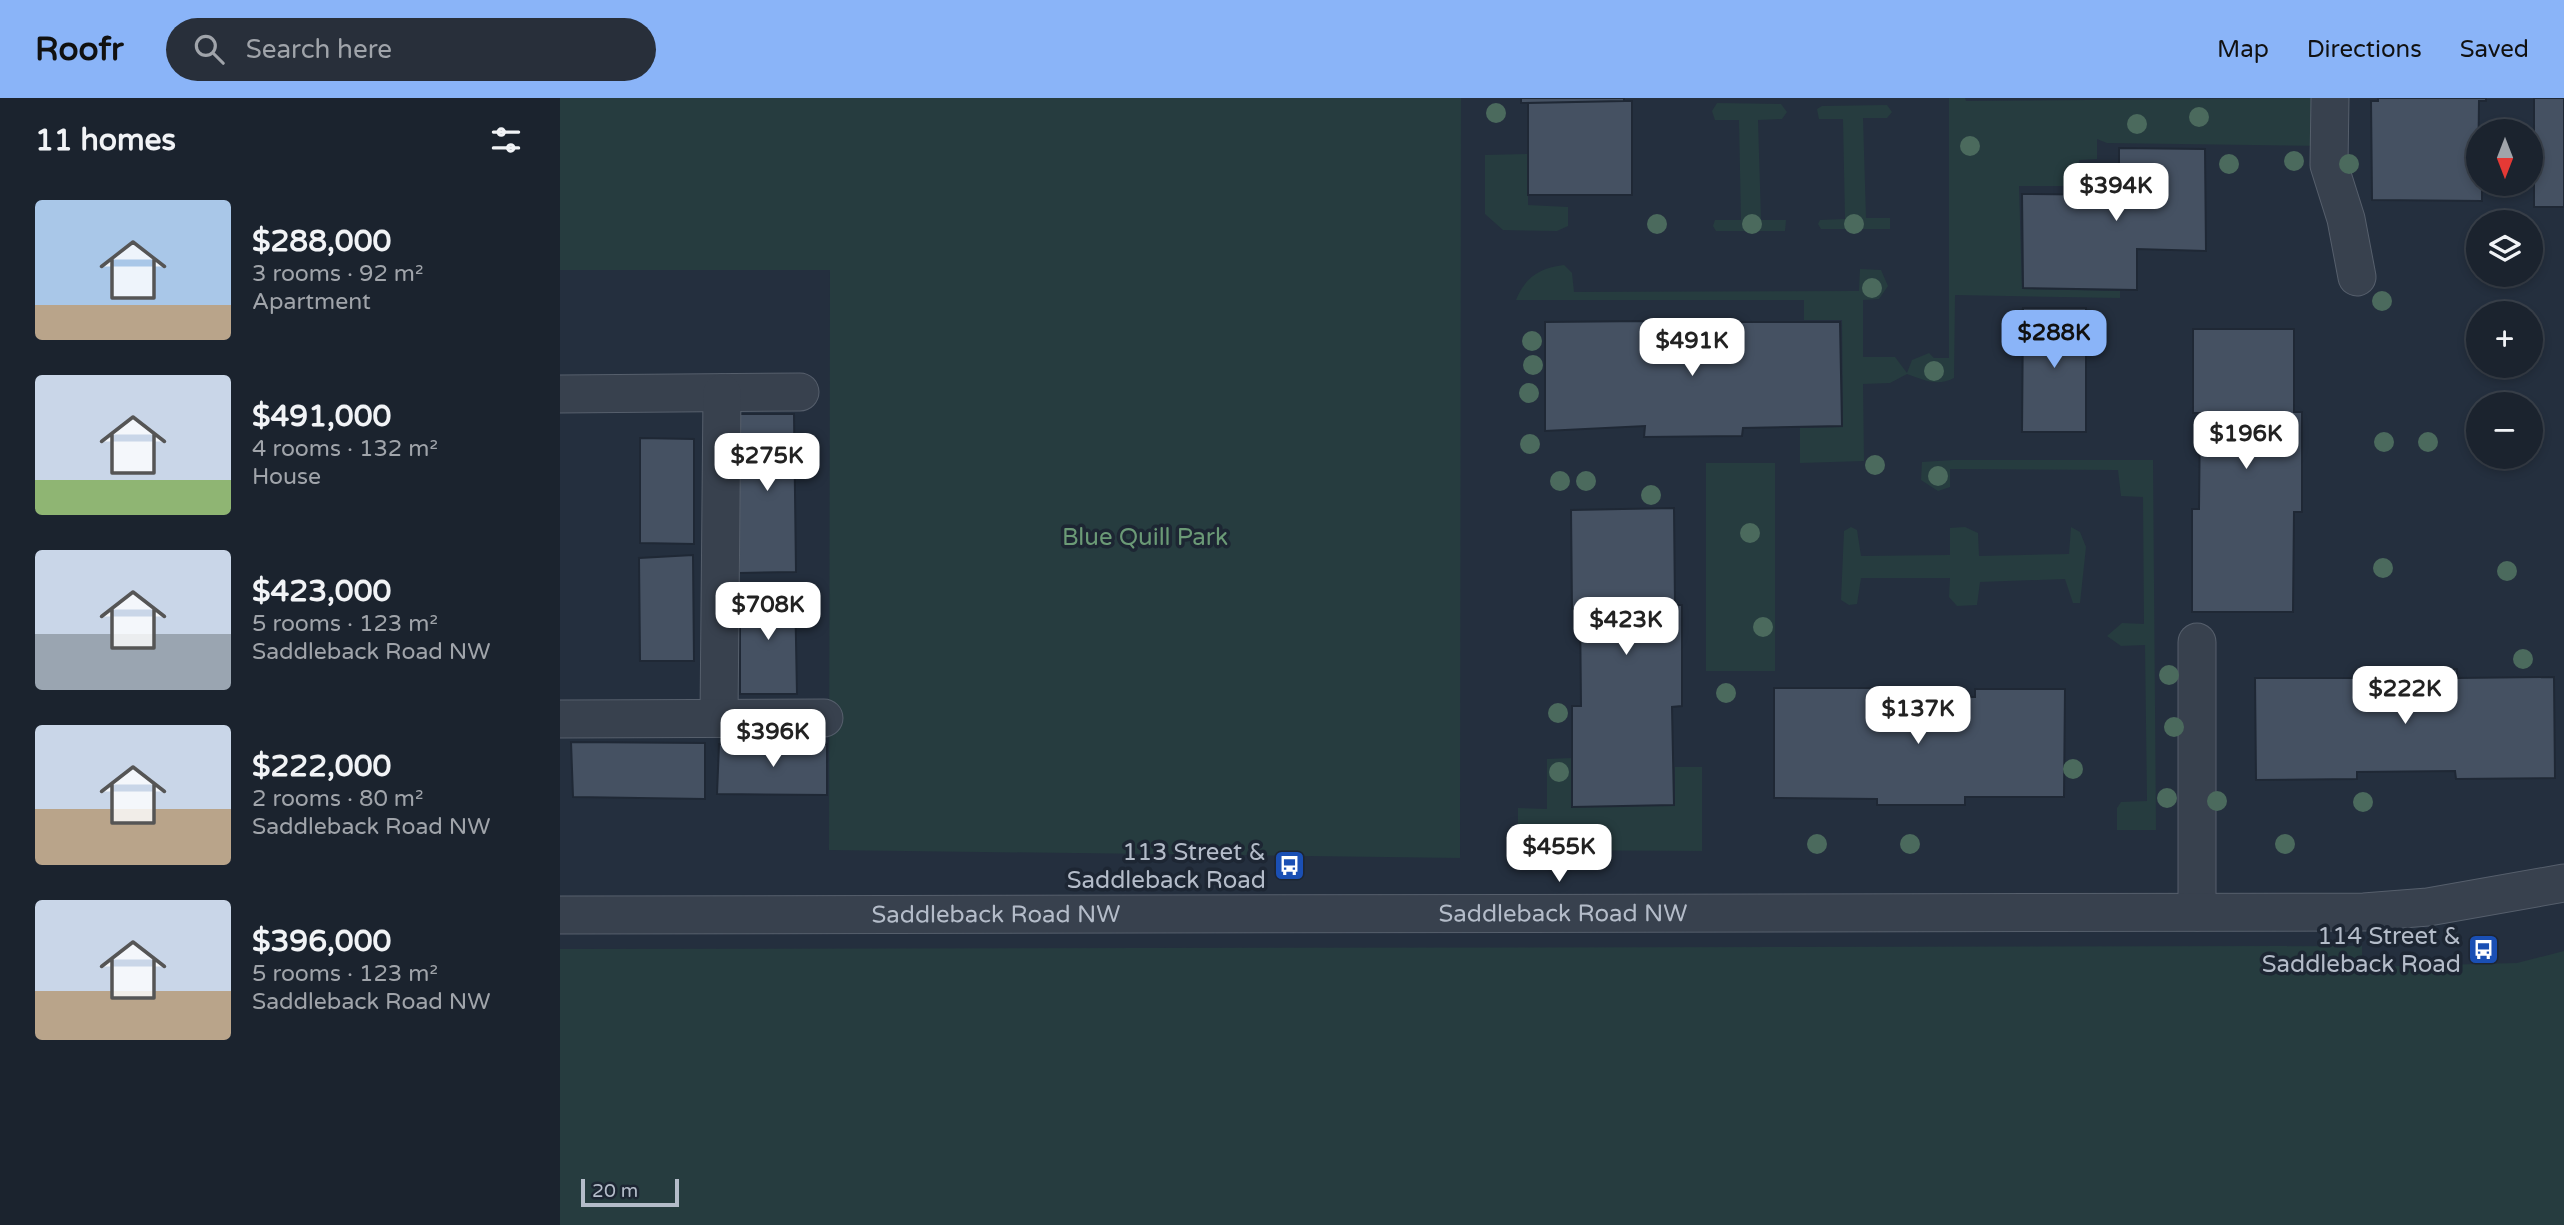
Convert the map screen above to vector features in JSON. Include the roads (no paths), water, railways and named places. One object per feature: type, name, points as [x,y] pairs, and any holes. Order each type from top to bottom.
[{"type":"street","points":[[2330,98],[2329,165],[2346,219],[2357,277]]},
{"type":"street","points":[[560,394],[800,392]]},
{"type":"street","points":[[719,718],[722,393]]},
{"type":"street","points":[[2197,642],[2197,912]]},
{"type":"street","points":[[560,719],[824,718]]},
{"type":"street","name":"Saddleback Road NW","points":[[560,915],[2364,912],[2428,907],[2564,883]]},
{"type":"place","name":"113 Street & Saddleback Road","points":[[1289,866]]},
{"type":"place","name":"114 Street & Saddleback Road","points":[[2484,950]]},
{"type":"park label","name":"Blue Quill Park","points":[[1145,537]]}]
